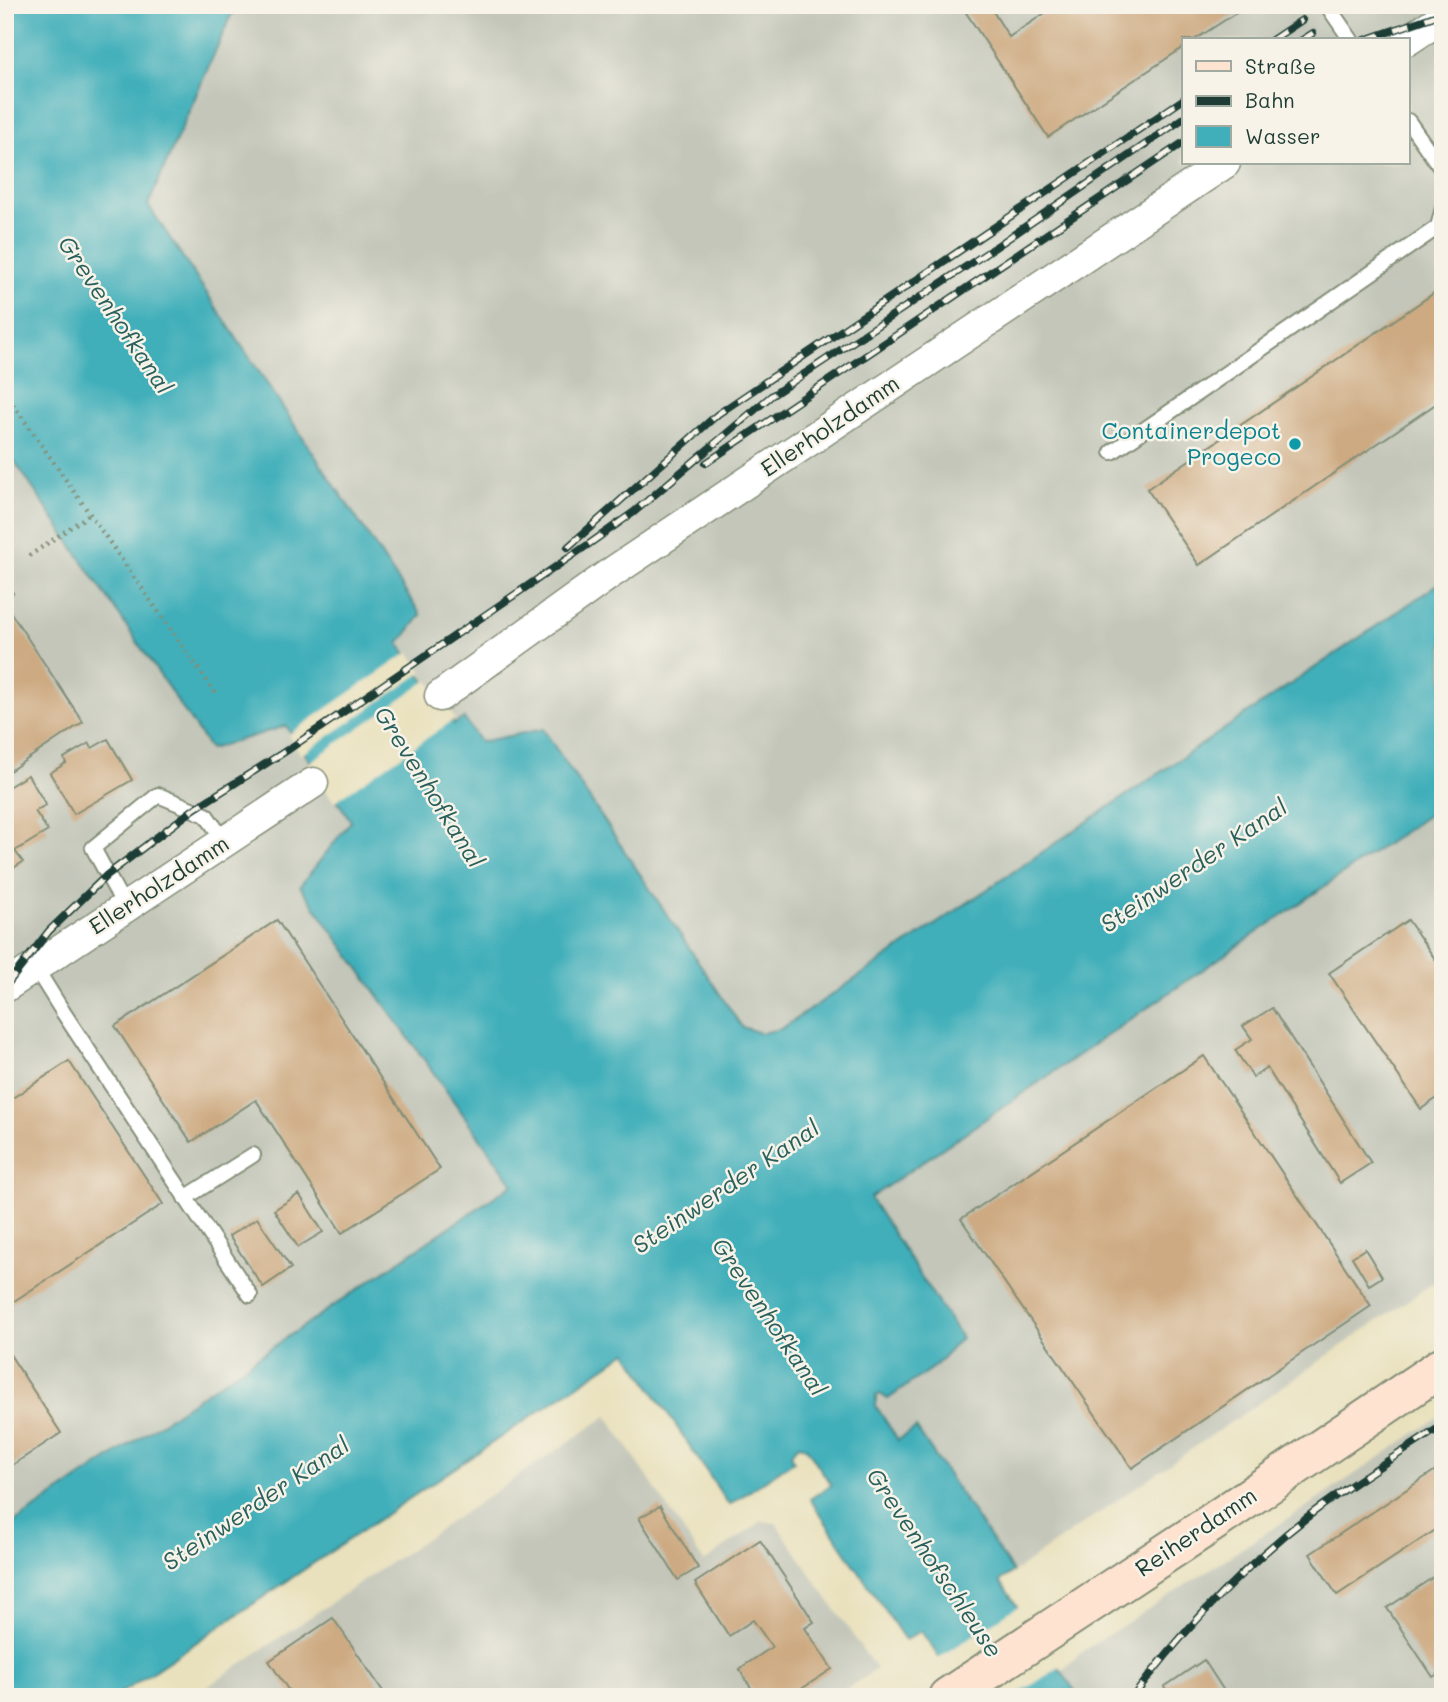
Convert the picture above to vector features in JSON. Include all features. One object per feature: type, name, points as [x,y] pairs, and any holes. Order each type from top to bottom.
[{"type":"street","points":[[1410,39],[1443,17]]},
{"type":"street","name":"Ellerholzdamm","points":[[440,696],[608,575],[1224,164]]},
{"type":"street","name":"Ellerholzdamm","points":[[5,987],[313,783]]},
{"type":"street","name":"Reiherdamm","points":[[953,1693],[1443,1366]]},
{"type":"lane","points":[[1326,5],[1350,38]]},
{"type":"lane","points":[[1410,124],[1443,171]]},
{"type":"lane","points":[[1112,452],[1438,227],[1443,208]]},
{"type":"lane","points":[[125,907],[93,848],[158,794],[206,815],[225,842]]},
{"type":"lane","points":[[35,967],[250,1295]]},
{"type":"lane","points":[[185,1198],[253,1155]]},
{"type":"path","points":[[5,393],[216,694]]},
{"type":"path","points":[[29,556],[90,514]]},
{"type":"shaded area","points":[[246,5],[1443,5],[1443,581],[781,1029],[761,1033],[742,1027],[480,742],[464,718],[454,724],[399,643],[148,205],[231,15]]},
{"type":"shaded area","points":[[5,447],[210,749],[286,726],[351,821],[300,886],[514,1184],[5,1529]]},
{"type":"shaded area","points":[[1443,805],[1443,1276],[1013,1572],[916,1429],[898,1440],[876,1406],[875,1396],[880,1394],[888,1398],[936,1365],[870,1198]]},
{"type":"shaded area","points":[[1443,1414],[1443,1697],[1079,1697],[1061,1671],[1082,1652],[1314,1502]]},
{"type":"shaded area","points":[[607,1416],[704,1562],[762,1521],[776,1523],[876,1669],[835,1697],[192,1697]]},
{"type":"water","points":[[5,5],[246,5],[231,15],[148,205],[421,615],[399,644],[454,724],[464,718],[480,742],[543,729],[742,1027],[761,1033],[781,1029],[1443,581],[1443,805],[870,1198],[961,1338],[936,1365],[888,1399],[880,1394],[876,1396],[876,1406],[898,1440],[916,1428],[1013,1572],[1000,1581],[1079,1697],[966,1697],[921,1631],[905,1640],[810,1499],[831,1485],[806,1447],[799,1445],[791,1454],[794,1461],[729,1505],[627,1352],[115,1697],[5,1697],[5,1529],[513,1184],[300,886],[351,821],[286,726],[210,749],[5,447]]},
{"type":"pier","points":[[409,652],[423,672],[301,755],[288,735]]},
{"type":"pier","points":[[428,680],[455,719],[334,802],[307,764]]},
{"type":"pier","points":[[1020,1605],[1061,1666],[1014,1697],[962,1697],[937,1659]]},
{"type":"building","points":[[961,5],[989,5],[1009,37],[1057,5],[1239,5],[1242,9],[1197,38],[1182,38],[1182,48],[1048,137]]},
{"type":"building","name":"Containerdepot Progeco","points":[[1443,287],[1443,399],[1199,565],[1147,489]]},
{"type":"building","points":[[5,580],[13,593],[5,598]]},
{"type":"building","points":[[5,604],[83,722],[5,774]]},
{"type":"building","points":[[108,739],[132,780],[74,814],[50,773],[66,763],[64,758],[89,743],[92,748]]},
{"type":"building","points":[[28,775],[46,805],[35,811],[48,831],[15,851],[23,862],[5,873],[5,789]]},
{"type":"building","points":[[277,920],[440,1169],[342,1233],[256,1100],[191,1142],[115,1026]]},
{"type":"building","points":[[1408,920],[1435,959],[1443,953],[1443,1094],[1421,1109],[1329,973]]},
{"type":"building","points":[[1272,1008],[1371,1163],[1340,1183],[1267,1068],[1253,1077],[1235,1050],[1252,1039],[1243,1026]]},
{"type":"building","points":[[1204,1056],[1371,1306],[1132,1468],[961,1219]]},
{"type":"building","points":[[69,1061],[163,1204],[5,1307],[5,1103]]},
{"type":"building","points":[[299,1194],[323,1232],[298,1247],[274,1210]]},
{"type":"building","points":[[257,1218],[291,1268],[263,1287],[229,1236]]},
{"type":"building","points":[[1365,1249],[1382,1277],[1369,1285],[1352,1257]]},
{"type":"building","points":[[5,1347],[61,1433],[5,1470]]},
{"type":"building","points":[[1443,1465],[1443,1525],[1337,1595],[1310,1554]]},
{"type":"building","points":[[660,1506],[698,1568],[678,1580],[639,1518]]},
{"type":"building","points":[[760,1540],[814,1622],[805,1628],[832,1669],[789,1697],[757,1697],[739,1669],[772,1647],[753,1620],[729,1636],[695,1583]]},
{"type":"building","points":[[1435,1576],[1443,1587],[1443,1671],[1433,1677],[1387,1608]]},
{"type":"building","points":[[333,1618],[387,1697],[293,1697],[269,1661]]},
{"type":"building","points":[[1204,1660],[1228,1697],[1171,1697],[1164,1687]]},
{"type":"railway","points":[[1371,38],[1443,13]]},
{"type":"railway","points":[[1275,38],[1302,20]]},
{"type":"railway","points":[[1305,38],[1313,33]]},
{"type":"railway","points":[[568,547],[718,414],[1182,100]]},
{"type":"railway","points":[[5,987],[49,931],[107,875],[194,809],[289,749],[589,544],[634,512],[771,396],[1182,119]]},
{"type":"railway","points":[[706,463],[1182,143]]},
{"type":"railway","points":[[1133,1697],[1195,1622],[1265,1552],[1331,1500],[1443,1425]]},
{"type":"place","name":"Containerdepot Progeco","points":[[1295,444]]},
{"type":"water label","name":"Grevenhofkanal","points":[[115,315]]},
{"type":"water label","name":"Grevenhofkanal","points":[[429,787]]},
{"type":"water label","name":"Steinwerder Kanal","points":[[1194,866]]},
{"type":"water label","name":"Steinwerder Kanal","points":[[726,1187]]},
{"type":"water label","name":"Grevenhofkanal","points":[[769,1317]]},
{"type":"water label","name":"Steinwerder Kanal","points":[[256,1504]]},
{"type":"water label","name":"Grevenhofschleuse","points":[[934,1563]]}]
